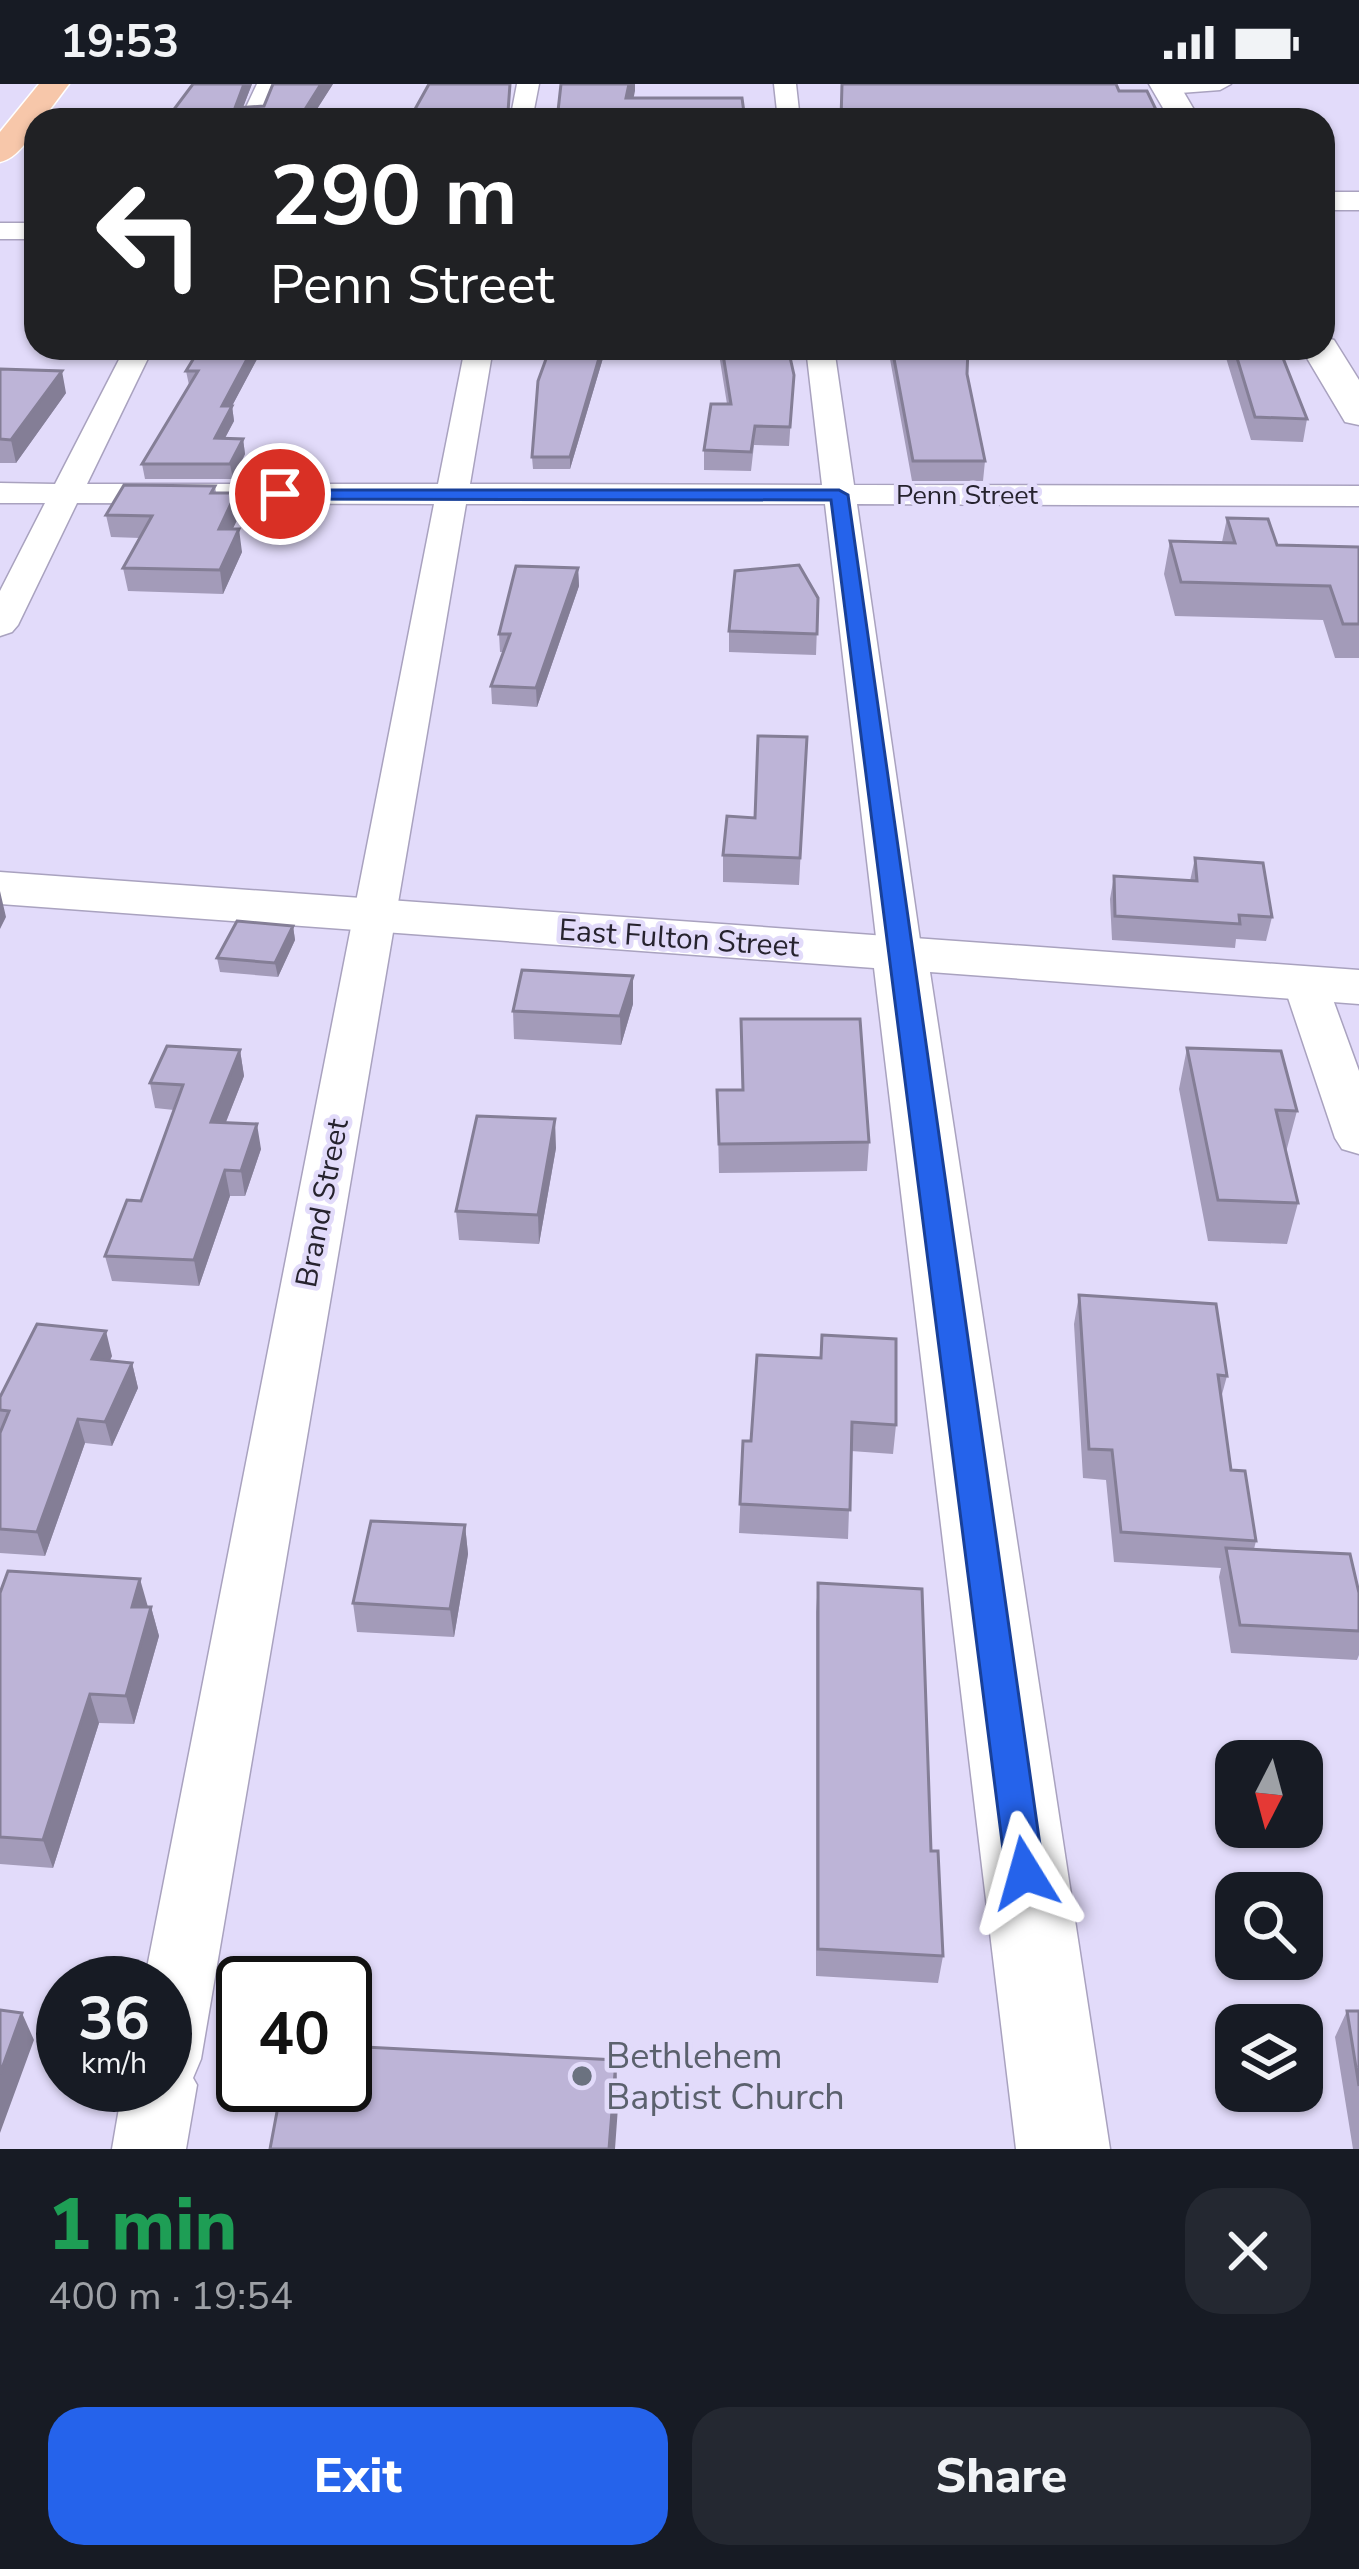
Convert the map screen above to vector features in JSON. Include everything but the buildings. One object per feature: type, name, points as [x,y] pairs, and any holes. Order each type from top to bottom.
[{"type":"main road","points":[[35,108],[54,84]]},
{"type":"main road","points":[[0,153],[24,122]]},
{"type":"main road","points":[[1327,360],[1358,411]]},
{"type":"street","points":[[1166,86],[1220,84]]},
{"type":"street","points":[[0,625],[133,360]]},
{"type":"street","name":"Brand Street","points":[[184,1956],[476,360]]},
{"type":"street","points":[[822,360],[1063,2149]]},
{"type":"street","name":"Penn Street","points":[[0,493],[1359,496]]},
{"type":"street","name":"East Fulton Street","points":[[0,889],[1359,987]]},
{"type":"street","points":[[1305,983],[1359,1138]]},
{"type":"street","points":[[148,2149],[155,2112]]},
{"type":"place","name":"Bethlehem Baptist Church","points":[[582,2076]]},
{"type":"route","points":[[280,494],[839,495],[1025,1873]]}]
